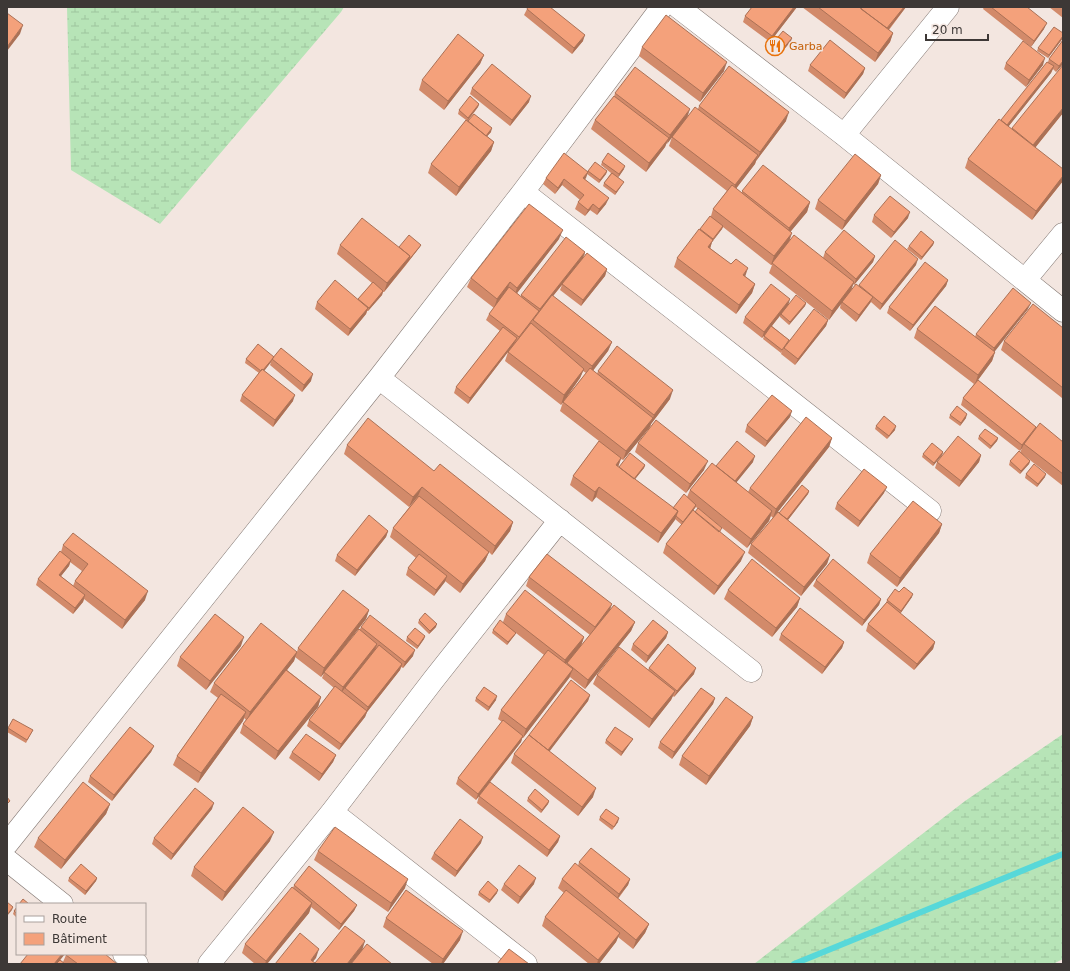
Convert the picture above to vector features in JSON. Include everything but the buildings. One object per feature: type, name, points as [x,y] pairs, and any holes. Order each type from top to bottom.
[{"type":"street","points":[[7,844],[379,378],[523,192],[662,7]]},
{"type":"street","points":[[678,7],[844,135],[1063,311]]},
{"type":"street","points":[[844,135],[948,7]]},
{"type":"street","points":[[523,192],[930,511]]},
{"type":"street","points":[[1025,280],[1063,234]]},
{"type":"street","points":[[379,378],[751,671]]},
{"type":"street","points":[[209,964],[332,812],[434,679],[560,520]]},
{"type":"street","points":[[332,812],[526,964]]},
{"type":"street","points":[[7,860],[61,903]]},
{"type":"street","points":[[125,955],[137,964]]},
{"type":"green space","points":[[67,7],[344,7],[160,224],[71,170]]},
{"type":"green space","points":[[1063,734],[1063,959],[1053,964],[754,964],[965,801]]},
{"type":"waterway","points":[[794,964],[1063,854]]},
{"type":"place","name":"Garba","points":[[775,46]]}]
